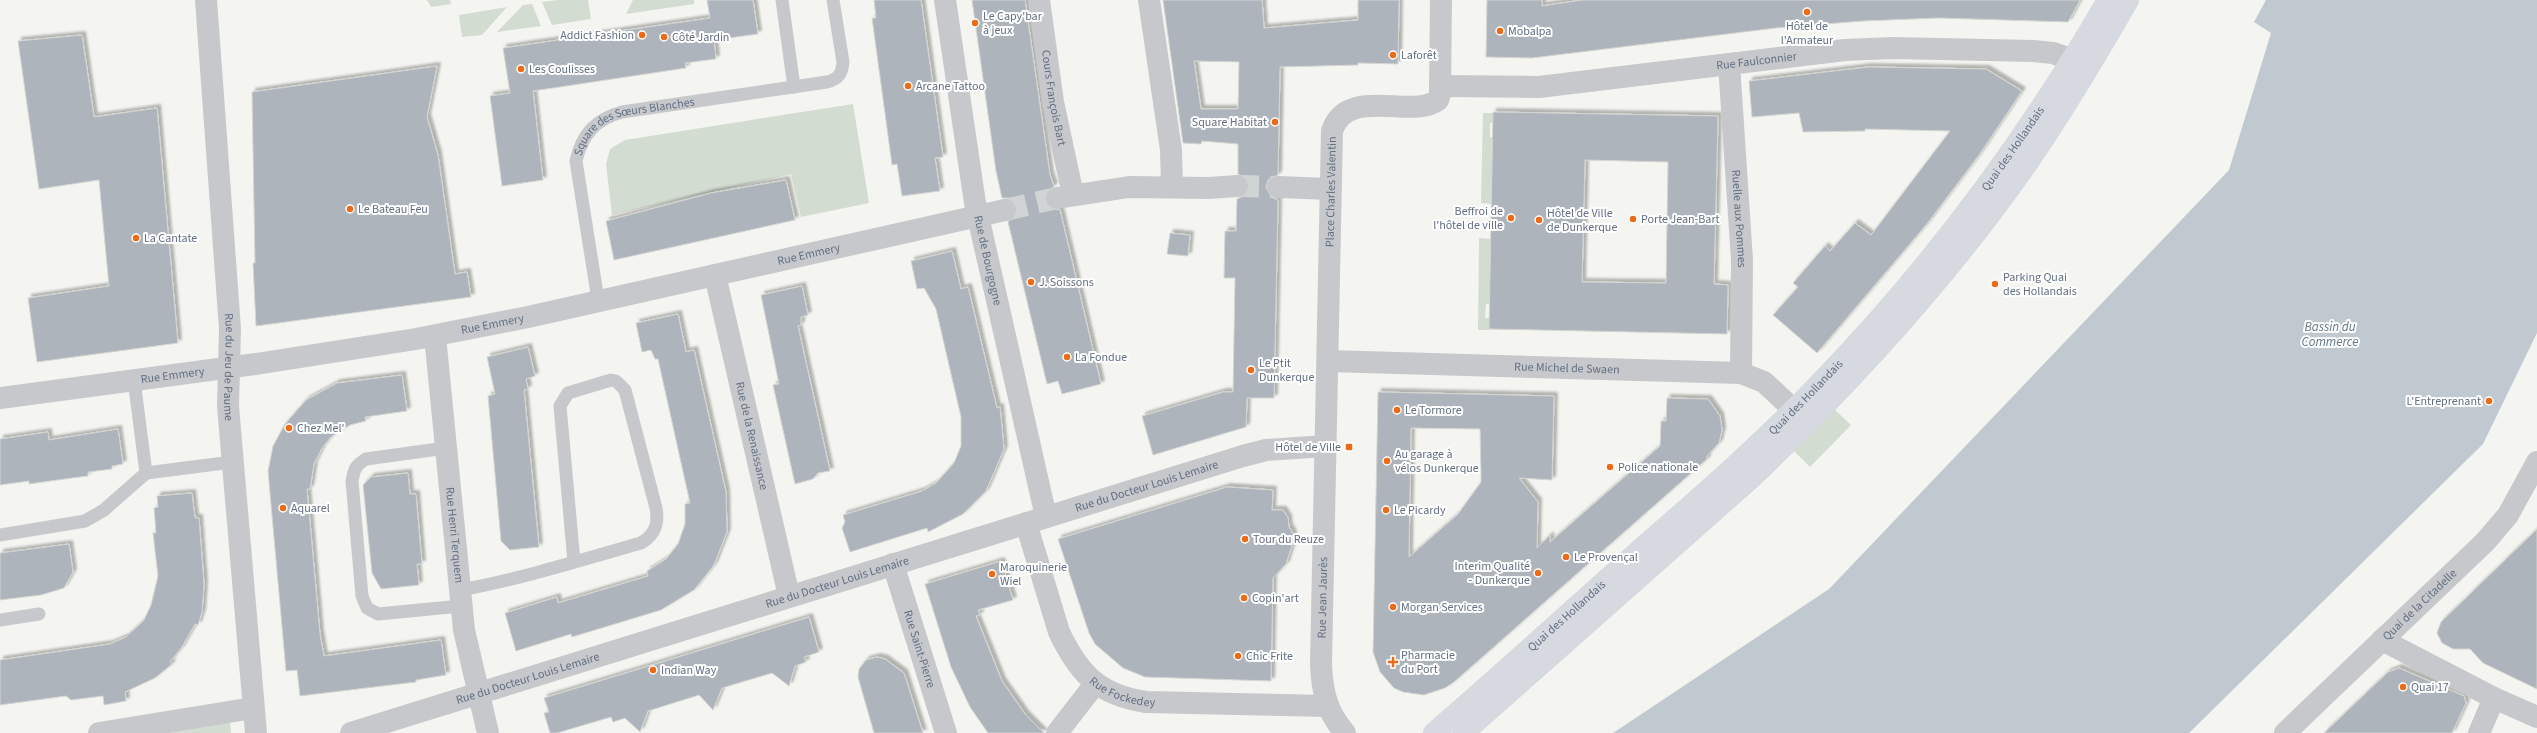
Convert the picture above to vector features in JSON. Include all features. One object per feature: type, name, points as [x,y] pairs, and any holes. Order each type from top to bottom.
[{"type":"street","name":"Rue du Jeu de Paume","points":[[206,0],[230,329],[228,394],[232,462],[256,733]]},
{"type":"street","name":"Rue de Bourgogne","points":[[945,0],[979,217],[1046,517]]},
{"type":"street","name":"Cours François Bart","points":[[1040,0],[1065,197],[1129,187],[1172,186],[1209,188],[1237,186]]},
{"type":"street","points":[[1149,0],[1171,150],[1172,186]]},
{"type":"street","points":[[1440,86],[1441,0]]},
{"type":"street","name":"Quai des Hollandais","points":[[2080,64],[2108,0]]},
{"type":"street","name":"Quai des Hollandais","points":[[1463,733],[1730,497],[1801,417],[1856,344],[1933,256],[2128,0]]},
{"type":"street","name":"Rue Faulconnier","points":[[1440,86],[1539,87],[1826,52],[1893,48],[2033,51],[2053,53],[2080,64]]},
{"type":"street","name":"Ruelle aux Pommes","points":[[1729,64],[1742,260],[1741,373]]},
{"type":"street","name":"Place Charles Valentin","points":[[1328,361],[1332,131],[1338,119],[1350,110],[1370,106],[1431,104],[1439,98],[1440,86]]},
{"type":"street","points":[[1278,187],[1330,189]]},
{"type":"street","points":[[979,217],[1005,210]]},
{"type":"street","name":"Rue Emmery","points":[[0,398],[229,367],[435,336],[715,275],[879,237],[979,217]]},
{"type":"street","name":"Rue de la Renaissance","points":[[715,275],[789,596]]},
{"type":"street","name":"Rue Henri Terquem","points":[[435,336],[460,598],[467,646],[488,733]]},
{"type":"street","name":"Rue Michel de Swaen","points":[[1328,361],[1741,373],[1764,382],[1801,417]]},
{"type":"street","name":"Rue Jean Jaurès","points":[[1328,361],[1321,653],[1323,689],[1327,706],[1346,733]]},
{"type":"street","name":"Quai des Hollandais","points":[[1434,733],[1744,458],[1801,417]]},
{"type":"street","name":"Rue du Docteur Louis Lemaire","points":[[351,733],[478,692],[1256,452],[1326,446]]},
{"type":"street","name":"Quai de la Citadelle","points":[[2285,733],[2489,538],[2508,515],[2537,462]]},
{"type":"street","name":"Rue Fockedey","points":[[1026,523],[1059,632],[1074,660],[1095,684],[1114,694],[1146,702],[1327,706]]},
{"type":"street","name":"Rue Saint-Pierre","points":[[893,564],[946,733]]},
{"type":"street","points":[[2382,640],[2494,698],[2537,717]]},
{"type":"street","points":[[1057,733],[1095,684]]},
{"type":"street","points":[[2478,733],[2494,698]]},
{"type":"street","points":[[99,733],[253,708]]},
{"type":"lane","points":[[782,0],[794,87]]},
{"type":"lane","name":"Square des Sœurs Blanches","points":[[598,300],[576,161],[582,142],[594,125],[602,119],[622,112],[832,80],[842,72],[843,62],[833,0]]},
{"type":"lane","points":[[134,380],[146,473]]},
{"type":"lane","points":[[446,448],[366,459],[358,464],[354,471],[352,481],[362,596],[367,608],[378,614],[460,598],[492,584],[574,562],[641,543],[650,538],[657,524],[656,508],[625,390],[616,381],[611,380],[577,389],[563,399],[560,406],[574,562]]},
{"type":"lane","points":[[0,535],[85,521],[104,510],[146,473],[232,462]]},
{"type":"lane","points":[[0,620],[39,614]]},
{"type":"shaded area","points":[[427,0],[450,0],[451,4],[431,7]]},
{"type":"shaded area","points":[[558,0],[588,0],[591,19],[552,25],[542,2]]},
{"type":"shaded area","points":[[633,0],[694,0],[694,4],[626,14]]},
{"type":"shaded area","points":[[532,4],[541,26],[497,32],[523,5]]},
{"type":"shaded area","points":[[507,7],[482,35],[462,37],[459,15]]},
{"type":"shaded area","points":[[853,104],[869,203],[801,217],[791,174],[612,215],[606,164],[610,149],[625,140]]},
{"type":"shaded area","points":[[1483,113],[1493,113],[1493,123],[1490,123],[1490,137],[1493,137],[1491,204],[1481,203]]},
{"type":"shaded area","points":[[1479,238],[1491,239],[1490,304],[1486,304],[1485,318],[1489,318],[1489,330],[1478,330]]},
{"type":"shaded area","points":[[1834,409],[1851,425],[1810,467],[1793,450]]},
{"type":"shaded area","points":[[230,721],[231,733],[150,733]]},
{"type":"water","name":"Bassin du Commerce","points":[[2266,0],[2537,0],[2537,333],[2483,444],[2189,733],[1613,733],[1829,589],[2229,170],[2271,33],[2254,22]]},
{"type":"building","points":[[707,0],[753,0],[758,34],[714,40],[716,59],[685,63],[686,68],[533,91],[543,180],[502,186],[490,96],[510,93],[503,48],[710,18]]},
{"type":"building","points":[[874,0],[921,0],[943,157],[935,158],[940,191],[902,196],[897,164],[892,165],[872,18],[876,18]]},
{"type":"building","points":[[972,0],[1025,0],[1050,175],[1054,186],[1046,193],[1045,200],[1052,209],[1060,210],[1101,384],[1062,394],[1058,381],[1047,384],[1008,222],[1017,214],[1017,207],[1009,198],[1002,198],[996,171]]},
{"type":"building","points":[[1163,0],[1262,0],[1264,28],[1358,20],[1358,0],[1399,0],[1398,64],[1358,63],[1358,65],[1280,67],[1278,175],[1268,180],[1266,187],[1271,197],[1278,200],[1274,398],[1247,398],[1246,427],[1153,455],[1142,416],[1223,392],[1233,392],[1235,278],[1224,278],[1225,231],[1236,231],[1237,199],[1244,196],[1249,186],[1247,179],[1238,174],[1238,144],[1202,141],[1201,144],[1183,143]],"holes":[[[1194,61],[1239,62],[1238,109],[1201,109]]]},
{"type":"building","points":[[1487,0],[1542,0],[1542,6],[1582,0],[2080,0],[2068,22],[1939,18],[1863,21],[1776,28],[1532,58],[1486,57]]},
{"type":"building","name":"La Cantate","points":[[82,35],[94,117],[157,108],[178,343],[37,362],[28,298],[109,286],[99,180],[39,189],[18,41]]},
{"type":"building","name":"Le Bateau Feu","points":[[437,66],[427,117],[438,155],[455,274],[467,272],[471,297],[256,326],[253,263],[255,263],[252,92]]},
{"type":"building","points":[[1868,67],[1986,69],[2022,91],[1979,155],[1926,225],[1817,353],[1773,315],[1798,287],[1793,283],[1825,246],[1830,251],[1855,223],[1871,235],[1950,131],[1865,129],[1865,131],[1803,132],[1799,113],[1752,117],[1749,81]]},
{"type":"building","name":"Hôtel de Ville de Dunkerque","points":[[1493,112],[1718,116],[1714,284],[1728,285],[1727,334],[1489,329]],"holes":[[[1585,160],[1668,162],[1666,283],[1582,282]]]},
{"type":"building","points":[[786,180],[795,220],[614,260],[606,221],[711,193]]},
{"type":"building","points":[[1170,233],[1190,235],[1188,256],[1167,254]]},
{"type":"building","points":[[952,251],[961,289],[968,287],[997,408],[1000,407],[1004,449],[986,491],[963,514],[928,532],[927,528],[850,552],[842,528],[845,522],[843,515],[922,491],[936,483],[954,463],[961,446],[961,417],[936,309],[924,288],[917,289],[911,261]]},
{"type":"building","points":[[802,286],[808,315],[801,317],[801,325],[798,326],[830,471],[818,473],[813,479],[795,484],[773,385],[779,384],[761,295]]},
{"type":"building","points":[[678,314],[686,352],[694,350],[726,492],[727,532],[714,565],[694,590],[661,610],[572,637],[571,634],[516,651],[505,613],[557,597],[558,603],[648,576],[647,571],[666,559],[678,544],[685,524],[685,504],[690,503],[658,359],[655,359],[651,350],[642,352],[636,323]]},
{"type":"building","points":[[528,347],[535,376],[526,379],[528,389],[524,390],[539,547],[510,550],[501,541],[488,396],[495,394],[487,357]]},
{"type":"building","points":[[402,375],[407,411],[365,417],[366,421],[350,425],[331,437],[322,448],[314,464],[310,489],[307,489],[320,634],[324,656],[441,640],[446,675],[416,680],[416,682],[300,696],[297,670],[286,671],[268,471],[273,446],[285,424],[306,400],[337,383]]},
{"type":"building","points":[[1378,392],[1554,396],[1552,480],[1519,478],[1538,502],[1537,548],[1550,535],[1550,542],[1660,446],[1661,421],[1666,421],[1667,398],[1708,399],[1720,416],[1722,430],[1719,443],[1707,456],[1707,459],[1454,682],[1445,688],[1424,695],[1403,692],[1394,688],[1380,672],[1373,652]],"holes":[[[1411,428],[1480,429],[1481,482],[1458,514],[1409,557]]]},
{"type":"building","points":[[118,429],[123,464],[112,466],[112,469],[88,472],[88,476],[29,484],[29,481],[0,485],[0,439],[48,432],[49,440]]},
{"type":"building","points":[[408,473],[410,494],[416,494],[422,564],[417,564],[419,585],[381,589],[372,573],[363,485],[371,477]]},
{"type":"building","points":[[1227,487],[1273,490],[1272,510],[1283,510],[1288,518],[1289,527],[1294,539],[1286,564],[1273,578],[1271,681],[1145,677],[1123,668],[1095,644],[1089,633],[1058,539]]},
{"type":"building","points":[[192,493],[195,518],[199,518],[204,584],[202,612],[198,625],[195,624],[182,647],[170,662],[172,664],[155,678],[125,692],[126,701],[104,705],[103,696],[71,700],[66,696],[0,705],[0,660],[110,644],[126,637],[144,620],[151,605],[158,576],[153,533],[156,533],[154,508],[158,507],[157,496]]},
{"type":"building","points":[[2537,529],[2537,689],[2483,663],[2470,649],[2453,649],[2442,643],[2437,633],[2441,622]]},
{"type":"building","points":[[69,544],[73,572],[64,588],[41,595],[0,600],[0,553]]},
{"type":"building","points":[[1001,561],[1013,600],[978,610],[980,615],[976,616],[1002,681],[1025,714],[1044,733],[988,733],[970,707],[951,667],[925,584]]},
{"type":"building","points":[[809,617],[819,652],[804,657],[806,662],[795,666],[789,686],[772,673],[722,688],[713,710],[699,695],[648,711],[640,732],[625,718],[613,722],[611,717],[557,733],[550,733],[544,713],[549,712],[544,698]]},
{"type":"building","points":[[877,657],[885,659],[904,673],[923,733],[874,733],[858,677],[859,669],[866,660]]},
{"type":"building","points":[[2399,668],[2464,696],[2466,703],[2452,733],[2324,733],[2388,672]]},
{"type":"tunnel","points":[[1237,186],[1278,187]]},
{"type":"tunnel","points":[[1005,210],[1057,198]]},
{"type":"place","name":"Hôtel de l'Armateur","points":[[1807,12]]},
{"type":"place","name":"Le Capy'bar à jeux","points":[[975,23]]},
{"type":"place","name":"Mobalpa","points":[[1500,31]]},
{"type":"place","name":"Addict Fashion","points":[[642,35]]},
{"type":"place","name":"Côté Jardin","points":[[664,37]]},
{"type":"place","name":"Laforêt","points":[[1393,55]]},
{"type":"place","name":"Les Coulisses","points":[[521,69]]},
{"type":"place","name":"Arcane Tattoo","points":[[908,86]]},
{"type":"place","name":"Square Habitat","points":[[1275,122]]},
{"type":"place","name":"Le Bateau Feu","points":[[350,209]]},
{"type":"place","name":"Beffroi de l'hôtel de ville","points":[[1511,218]]},
{"type":"place","name":"Porte Jean-Bart","points":[[1633,219]]},
{"type":"place","name":"Hôtel de Ville de Dunkerque","points":[[1539,220]]},
{"type":"place","name":"La Cantate","points":[[136,238]]},
{"type":"place","name":"J. Soissons","points":[[1031,282]]},
{"type":"place","name":"Parking Quai des Hollandais","points":[[1995,284]]},
{"type":"place","name":"La Fondue","points":[[1067,357]]},
{"type":"place","name":"Le Ptit Dunkerque","points":[[1251,370]]},
{"type":"place","name":"L'Entreprenant","points":[[2489,401]]},
{"type":"place","name":"Le Tormore","points":[[1397,410]]},
{"type":"place","name":"Chez Mel'","points":[[289,428]]},
{"type":"place","name":"Hôtel de Ville","points":[[1349,447]]},
{"type":"place","name":"Au garage à vélos Dunkerque","points":[[1387,461]]},
{"type":"place","name":"Police nationale","points":[[1610,467]]},
{"type":"place","name":"Aquarel","points":[[283,508]]},
{"type":"place","name":"Le Picardy","points":[[1386,510]]},
{"type":"place","name":"Tour du Reuze","points":[[1245,539]]},
{"type":"place","name":"Le Provençal","points":[[1566,557]]},
{"type":"place","name":"Interim Qualité - Dunkerque","points":[[1538,573]]},
{"type":"place","name":"Maroquinerie Wiel","points":[[992,574]]},
{"type":"place","name":"Copin'art","points":[[1244,598]]},
{"type":"place","name":"Morgan Services","points":[[1393,607]]},
{"type":"place","name":"Chic Frite","points":[[1238,656]]},
{"type":"place","name":"Pharmacie du Port","points":[[1393,662]]},
{"type":"place","name":"Indian Way","points":[[653,670]]},
{"type":"place","name":"Quai 17","points":[[2403,687]]}]
